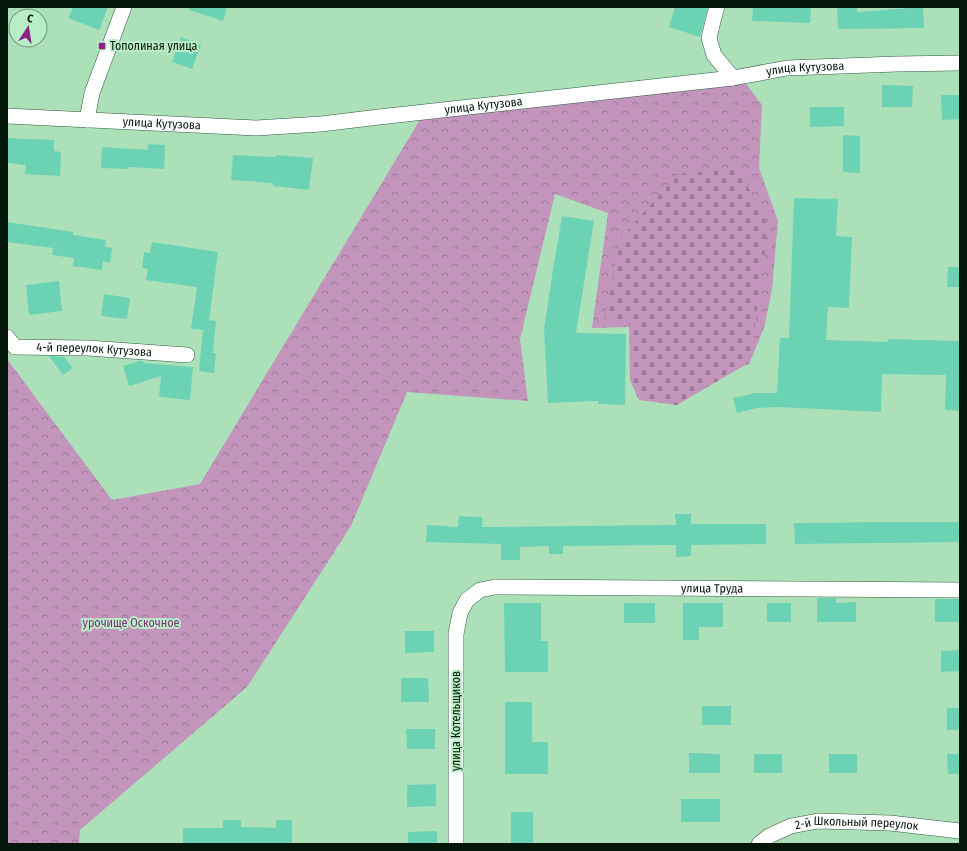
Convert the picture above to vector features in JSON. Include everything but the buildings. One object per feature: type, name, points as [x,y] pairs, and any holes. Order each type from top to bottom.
[{"type":"street","points":[[717,7],[709,38],[714,55],[733,78]]},
{"type":"street","points":[[87,120],[92,93],[123,8]]},
{"type":"street","name":"улица Кутузова","points":[[7,116],[256,128],[321,124],[733,78],[787,68],[897,64],[960,64]]},
{"type":"street","name":"4-й переулок Кутузова","points":[[7,337],[15,348],[88,348],[187,355]]},
{"type":"street","name":"улица Труда","points":[[467,600],[480,590],[495,587],[960,590]]},
{"type":"street","name":"улица Котельщиков","points":[[456,844],[456,634],[460,613],[467,600]]},
{"type":"street","name":"2-й Школьный переулок","points":[[759,844],[769,836],[791,826],[818,821],[890,823],[960,832]]},
{"type":"green space","name":"урочище Оскочное","points":[[743,80],[762,105],[759,168],[778,221],[772,289],[764,328],[749,364],[719,377],[629,327],[592,328],[608,213],[555,194],[520,339],[528,401],[407,392],[351,526],[247,687],[80,830],[79,844],[7,844],[7,359],[112,500],[200,484],[424,113]]},
{"type":"green space","points":[[739,169],[768,226],[750,362],[677,405],[639,400],[630,380],[629,321],[604,322],[621,238],[678,174]]},
{"type":"place","name":"Тополиная улица","points":[[102,46]]}]
